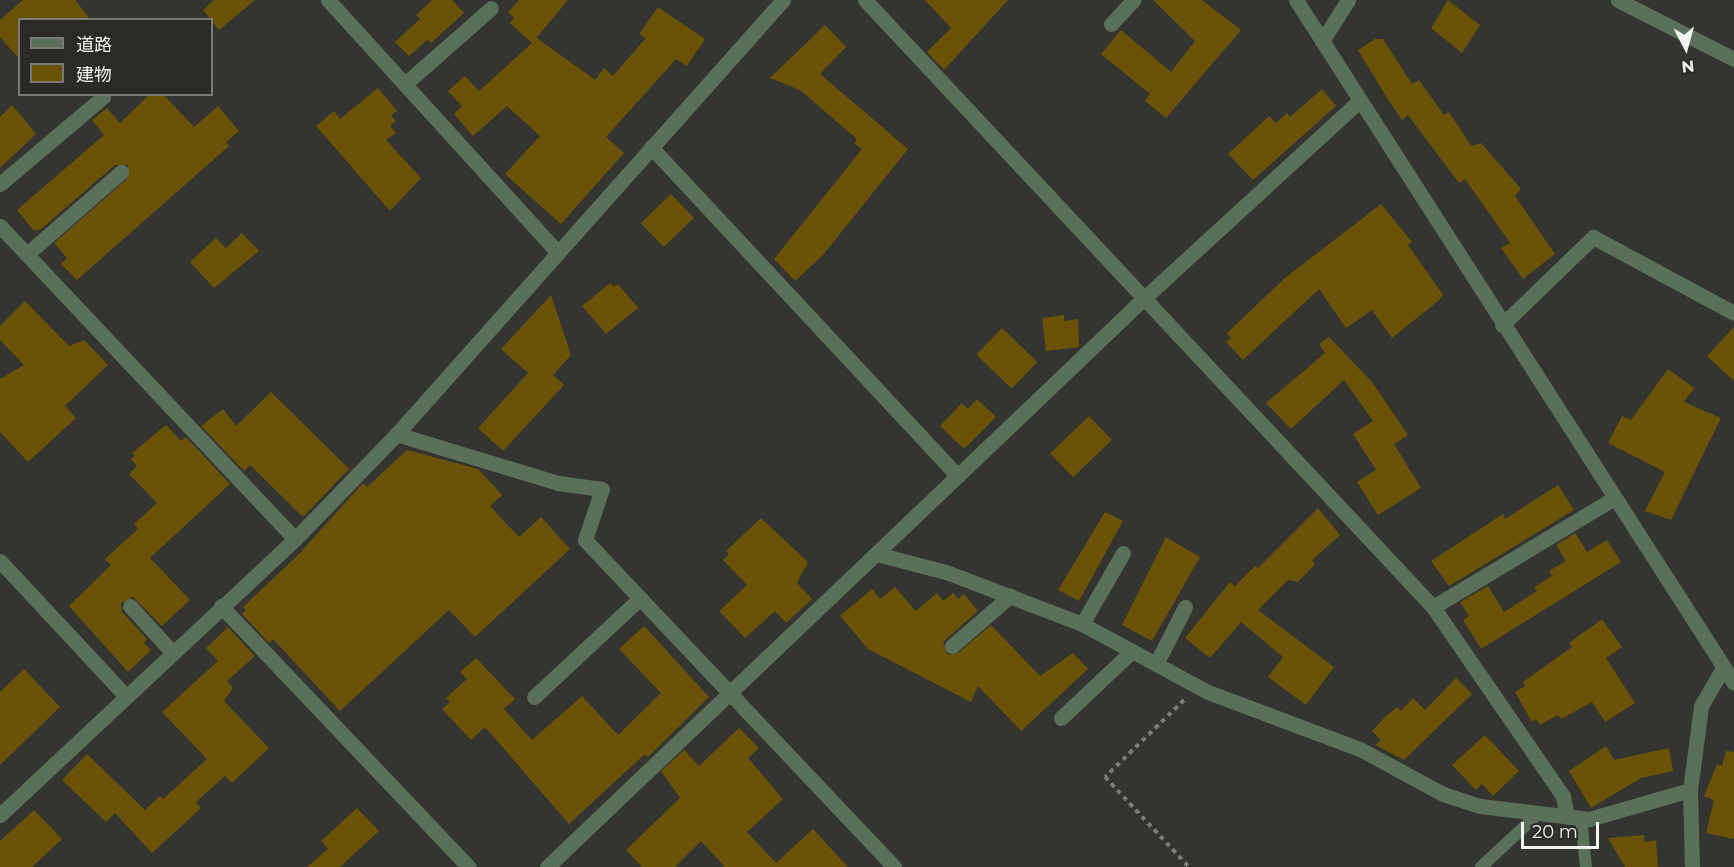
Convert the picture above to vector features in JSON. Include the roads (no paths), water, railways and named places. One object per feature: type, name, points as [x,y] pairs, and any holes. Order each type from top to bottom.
[{"type":"street","points":[[328,0],[406,83],[557,252]]},
{"type":"street","points":[[0,815],[295,539],[396,434],[783,0]]},
{"type":"street","points":[[865,0],[1142,300],[1433,607],[1563,796],[1574,818]]},
{"type":"street","points":[[1111,24],[1133,0]]},
{"type":"street","points":[[1296,0],[1613,499],[1734,683]]},
{"type":"street","points":[[1322,41],[1348,0]]},
{"type":"street","points":[[1618,0],[1734,59]]},
{"type":"street","points":[[406,83],[491,8]]},
{"type":"street","points":[[0,184],[103,97]]},
{"type":"street","points":[[547,867],[732,694],[1142,300],[1360,100]]},
{"type":"street","points":[[651,147],[958,476]]},
{"type":"street","points":[[27,254],[122,172]]},
{"type":"street","points":[[0,226],[295,539]]},
{"type":"street","points":[[1502,325],[1593,237],[1734,313]]},
{"type":"street","points":[[396,434],[558,483],[602,489],[585,540],[894,867]]},
{"type":"street","points":[[1433,607],[1613,499]]},
{"type":"street","points":[[1082,624],[1123,553]]},
{"type":"street","points":[[877,554],[946,572],[1082,624],[1198,687],[1360,749],[1443,794],[1480,806],[1574,818],[1690,790]]},
{"type":"street","points":[[0,561],[126,696]]},
{"type":"street","points":[[952,646],[1010,596]]},
{"type":"street","points":[[534,697],[640,598]]},
{"type":"street","points":[[130,606],[172,652]]},
{"type":"street","points":[[221,606],[469,867]]},
{"type":"street","points":[[1156,664],[1185,607]]},
{"type":"street","points":[[1061,718],[1132,651]]},
{"type":"street","points":[[1692,867],[1690,790],[1701,706],[1724,668]]},
{"type":"lane","points":[[1481,867],[1538,814]]},
{"type":"lane","points":[[1574,818],[1586,867]]}]
